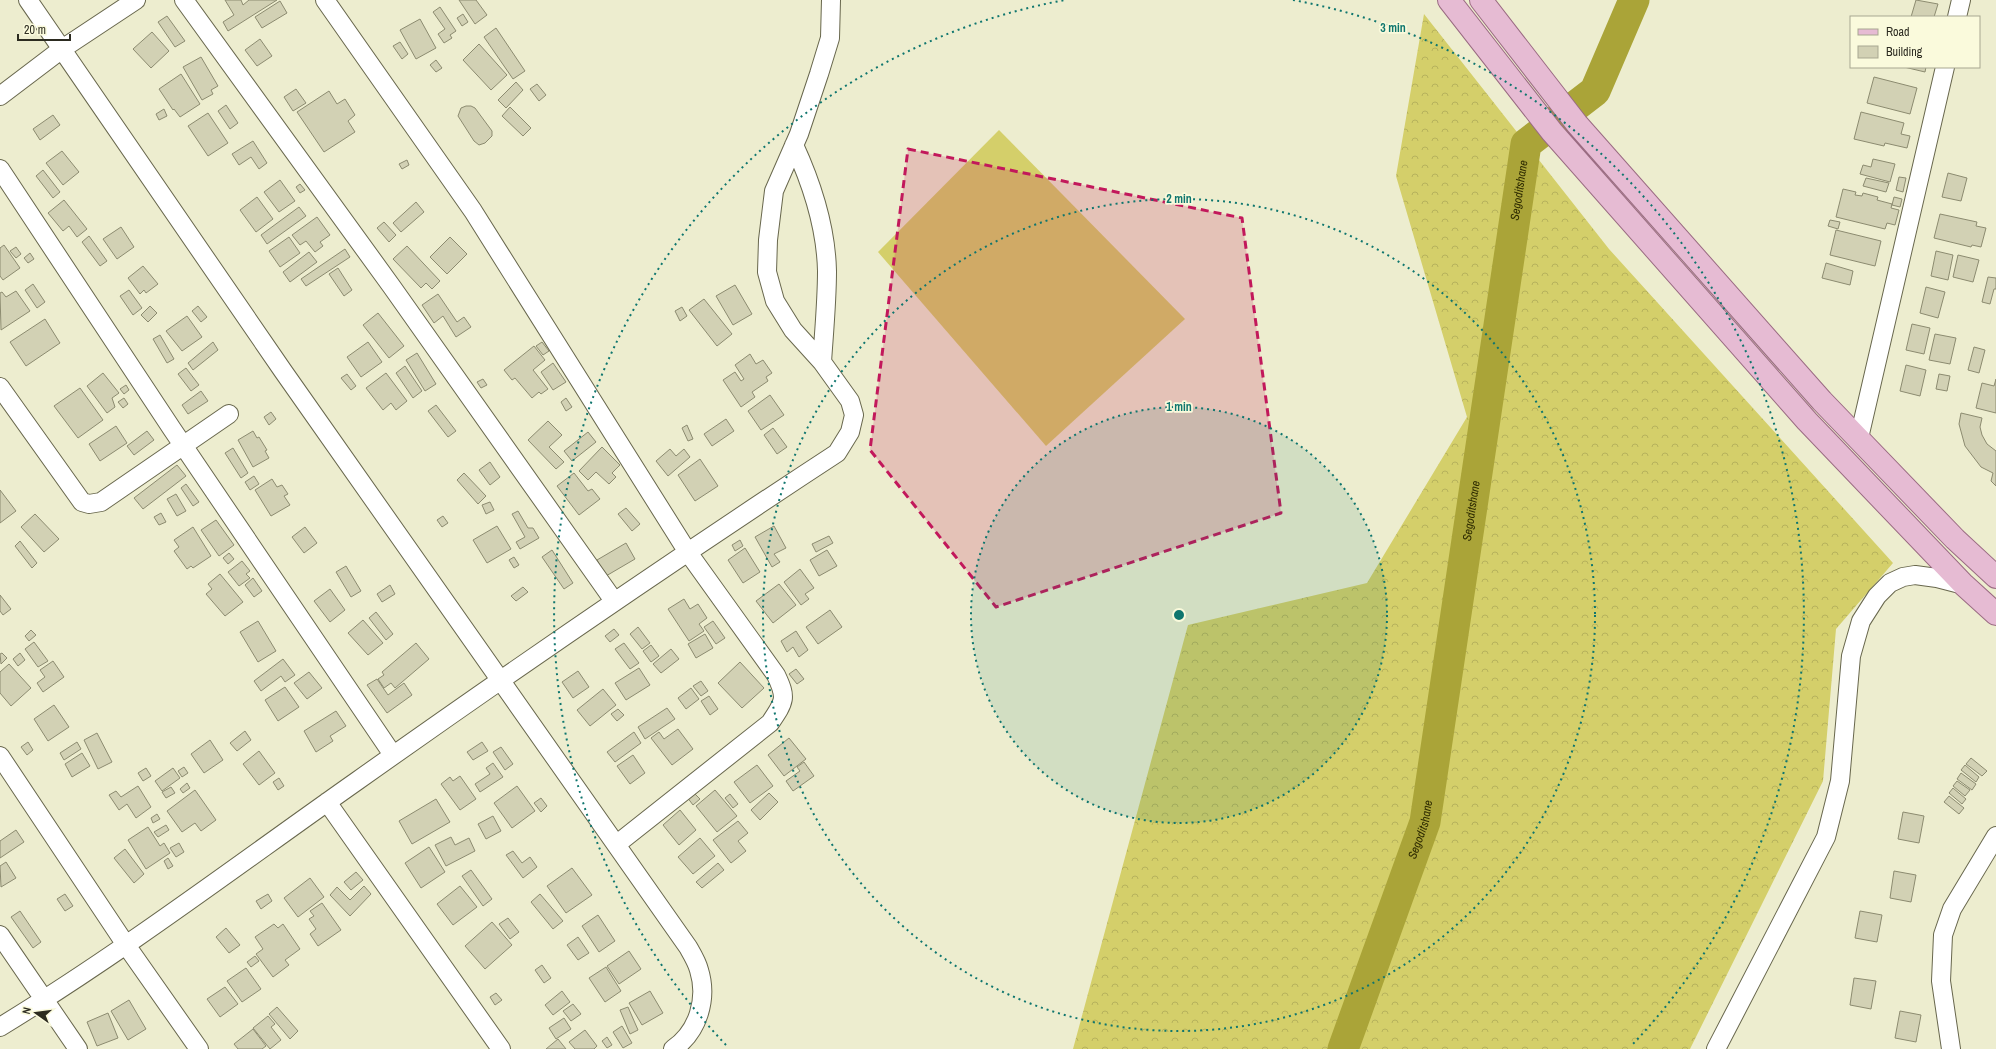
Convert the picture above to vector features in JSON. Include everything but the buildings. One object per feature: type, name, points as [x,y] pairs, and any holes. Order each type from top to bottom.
[{"type":"main road","points":[[1481,0],[1577,124],[1822,401],[1955,539],[1996,577]]},
{"type":"main road","points":[[1454,7],[1552,132],[1807,421],[1964,585],[1996,614]]},
{"type":"street","points":[[28,0],[499,680],[617,844],[688,947],[699,970],[702,995],[699,1016],[684,1041],[672,1049]]},
{"type":"street","points":[[0,96],[62,49],[136,0]]},
{"type":"street","points":[[184,0],[392,287],[614,601]]},
{"type":"street","points":[[325,0],[473,211],[687,551],[776,675],[784,692],[780,708],[770,723],[617,844]]},
{"type":"street","points":[[0,1027],[44,1000],[126,945],[499,680],[614,601],[687,551],[837,453],[850,432],[854,415],[850,401],[822,362],[793,330],[775,300],[767,272],[768,240],[774,191],[794,145],[817,81],[830,38],[831,0]]},
{"type":"street","points":[[1957,16],[1961,0]]},
{"type":"street","points":[[1859,438],[1945,68]]},
{"type":"street","points":[[794,145],[809,178],[821,221],[827,270],[822,362]]},
{"type":"street","points":[[0,169],[183,446],[393,755]]},
{"type":"street","points":[[0,387],[82,502],[89,504],[101,502],[229,414]]},
{"type":"street","points":[[1716,1049],[1826,837],[1840,781],[1850,656],[1861,621],[1876,596],[1890,583],[1903,577],[1915,575],[1937,578],[1964,585]]},
{"type":"street","points":[[0,756],[126,945],[199,1049]]},
{"type":"street","points":[[327,802],[501,1049]]},
{"type":"street","points":[[1952,1049],[1941,981],[1943,935],[1952,909],[1996,836]]},
{"type":"street","points":[[0,935],[78,1049]]},
{"type":"highlighted area","points":[[908,149],[1242,218],[1281,513],[996,607],[870,450]]},
{"type":"green space","points":[[1424,14],[1609,249],[1893,563],[1836,629],[1823,781],[1690,1049],[1073,1049],[1188,625],[1367,583],[1467,417],[1396,176]]},
{"type":"green space","points":[[999,130],[1185,319],[1046,446],[878,252]]},
{"type":"waterway","name":"Segoditshane","points":[[1343,1049],[1425,822],[1526,144],[1595,91],[1634,0]]}]
